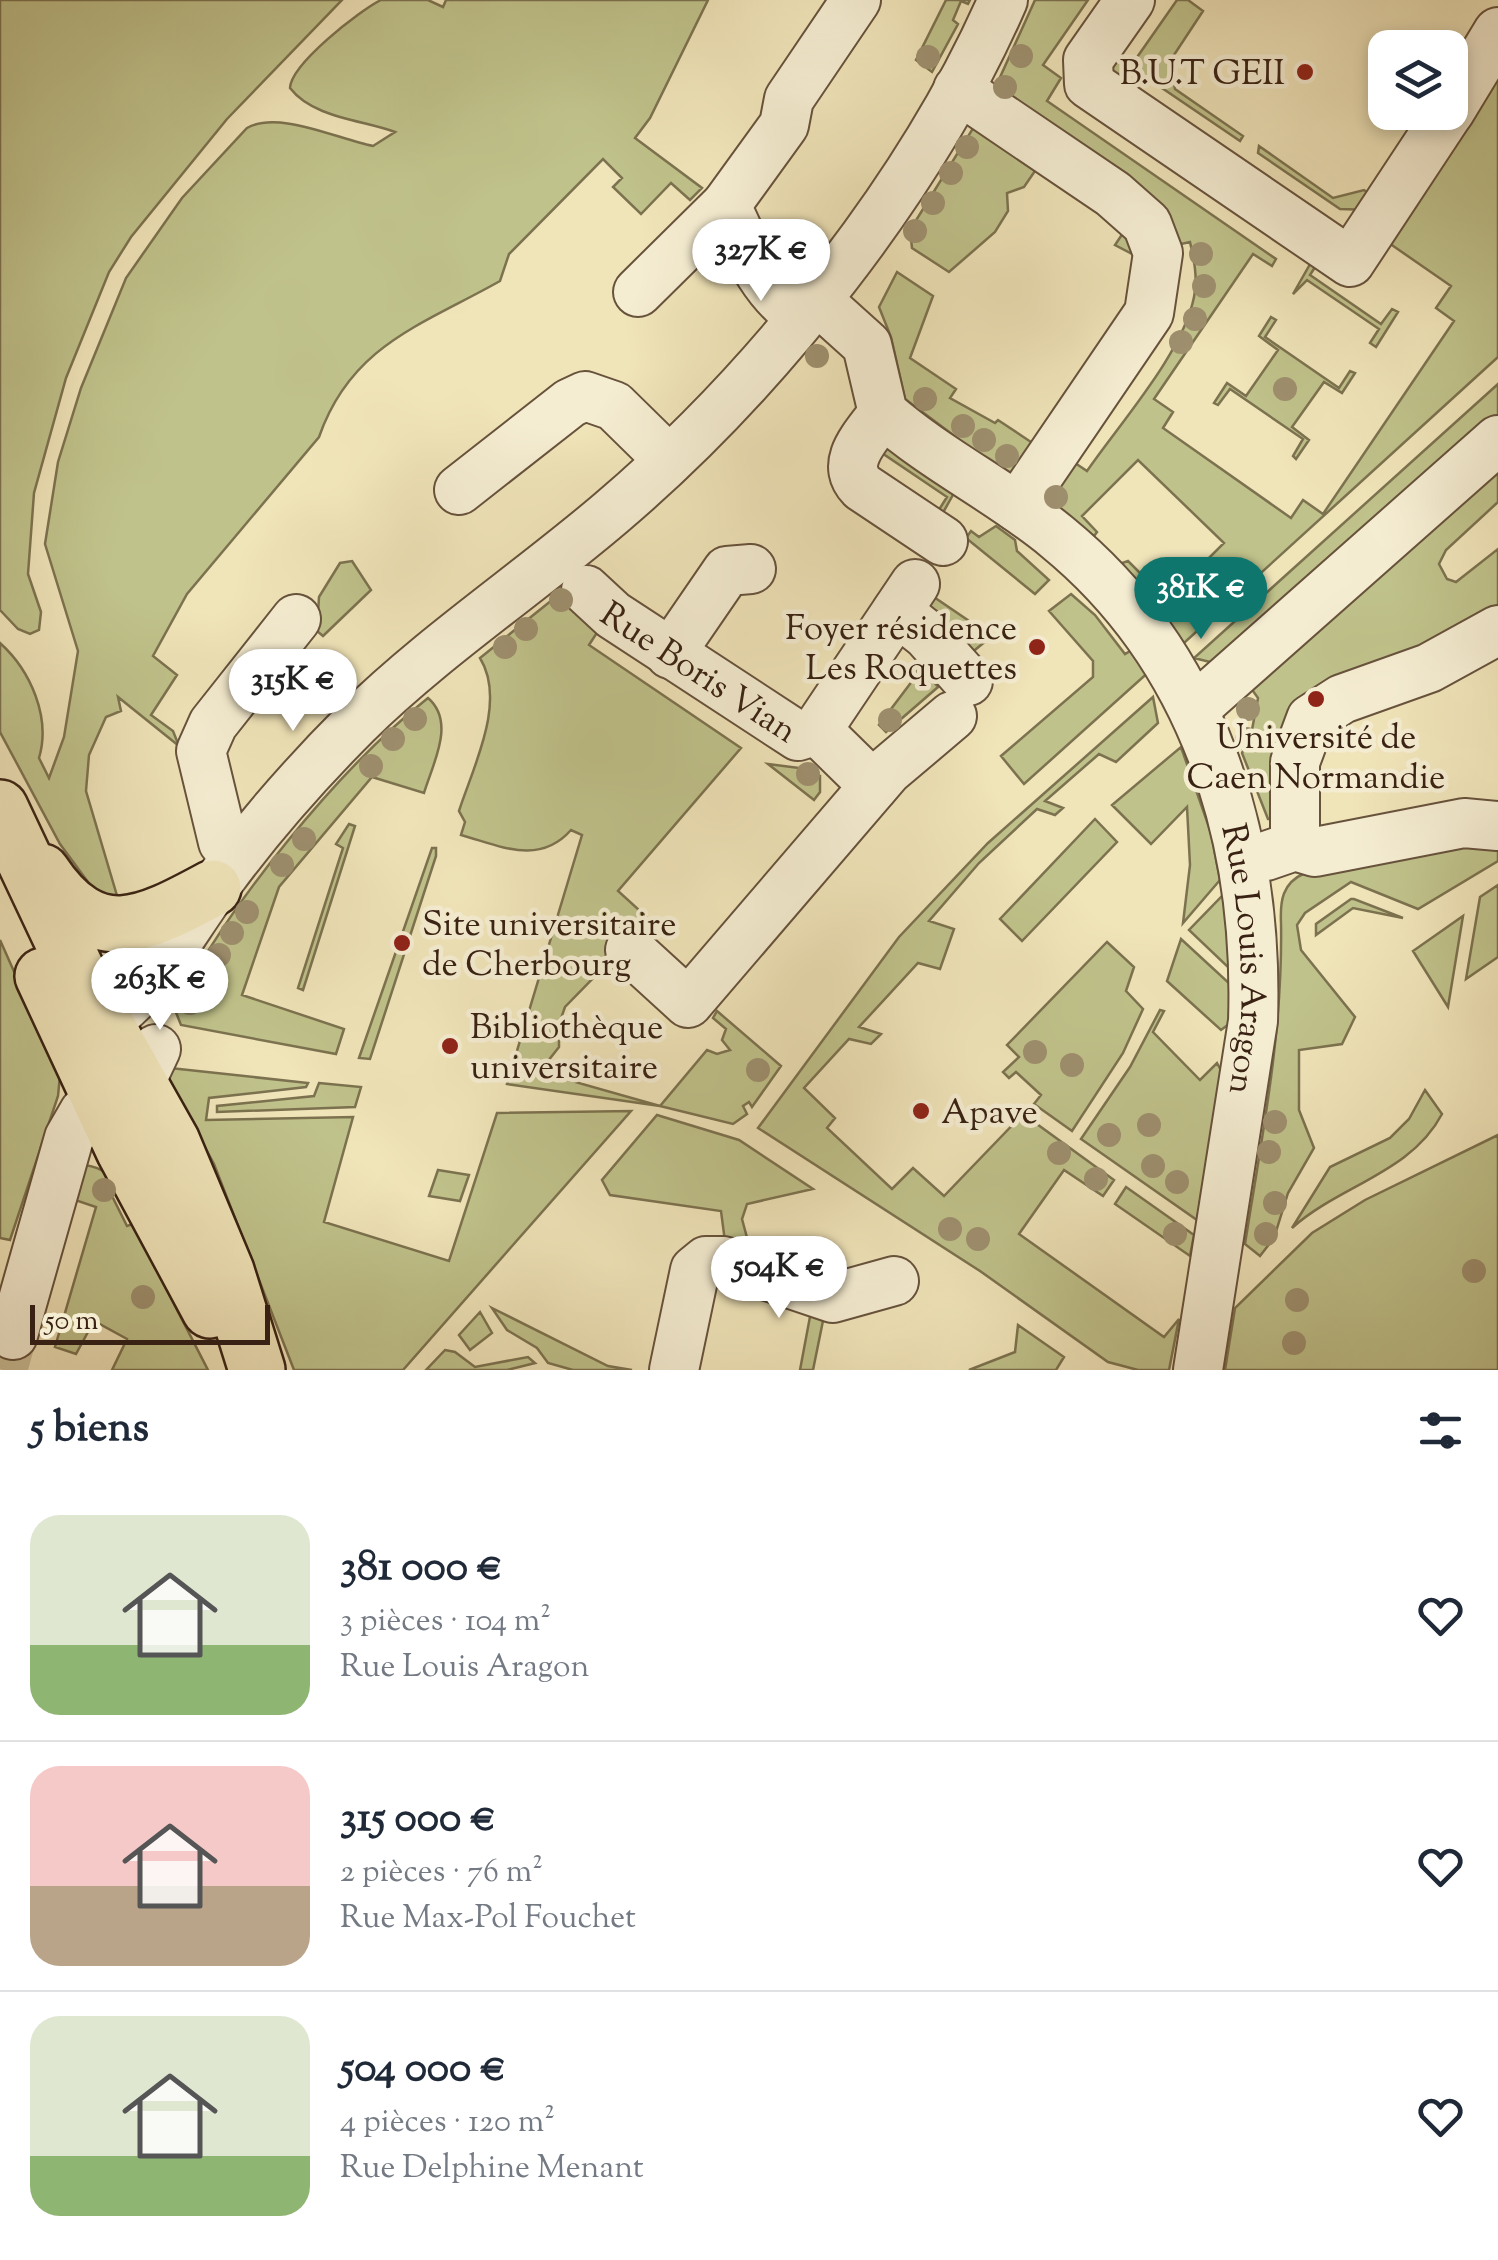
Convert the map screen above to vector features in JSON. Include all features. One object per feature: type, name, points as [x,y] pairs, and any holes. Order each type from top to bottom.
[{"type":"main road","points":[[1,810],[57,894],[82,916],[100,922],[133,926],[152,921],[226,871]]},
{"type":"main road","points":[[1,810],[90,1034]]},
{"type":"main road","points":[[0,878],[90,1034],[132,1078],[204,1212],[255,1370]]},
{"type":"street","points":[[638,292],[726,205],[784,125],[790,99],[856,0]]},
{"type":"street","points":[[90,1034],[135,1001],[226,871],[356,723],[669,460],[808,308],[877,218],[958,89],[1004,0]]},
{"type":"street","points":[[1130,0],[1088,60],[1089,84],[1350,262],[1437,130]]},
{"type":"street","points":[[1468,81],[1498,32]]},
{"type":"street","name":"Rue Boris Vian","points":[[586,590],[612,615],[789,733],[798,736],[817,730],[922,574],[999,494],[1148,313],[1158,253],[1147,224],[1113,194],[958,89]]},
{"type":"street","points":[[630,950],[699,1018],[874,786],[960,698],[927,635],[922,574],[855,481],[852,460],[883,413],[868,345],[808,308],[780,302],[762,282],[726,205]]},
{"type":"street","points":[[459,490],[570,403],[585,396],[614,406],[669,460]]},
{"type":"street","name":"Rue Louis Aragon","points":[[883,413],[999,494],[1089,566],[1152,640],[1188,698],[1229,796],[1244,863],[1253,950],[1253,1022],[1198,1370]]},
{"type":"street","points":[[1188,698],[1498,440]]},
{"type":"street","points":[[670,654],[727,570],[752,570]]},
{"type":"street","points":[[226,871],[201,751],[214,724],[296,619]]},
{"type":"street","points":[[1295,846],[1294,762],[1311,720],[1342,699],[1428,668],[1498,630]]},
{"type":"street","name":"Rue Boris Vian","points":[[817,730],[874,786]]},
{"type":"street","points":[[1244,863],[1295,846],[1315,852],[1464,823],[1498,826]]},
{"type":"street","points":[[13,1335],[69,1138],[84,1112],[132,1078]]},
{"type":"street","points":[[674,1370],[695,1270],[706,1261],[723,1261],[833,1298],[894,1281]]},
{"type":"green space","points":[[0,0],[342,0],[227,119],[131,237],[109,272],[66,378],[34,493],[28,574],[41,612],[39,630],[30,634],[18,629],[0,610]]},
{"type":"green space","points":[[381,0],[428,0],[443,7],[446,0],[708,0],[650,118],[635,138],[702,188],[690,200],[671,183],[641,214],[613,187],[622,178],[603,159],[509,254],[500,281],[392,341],[350,380],[319,437],[187,594],[153,656],[177,675],[151,715],[173,731],[179,746],[118,697],[121,711],[106,717],[89,755],[86,791],[118,899],[99,897],[60,844],[0,732],[0,643],[21,667],[36,696],[42,727],[39,758],[49,778],[64,737],[78,651],[45,544],[58,462],[81,388],[126,278],[182,198],[247,128],[260,123],[291,124],[373,146],[395,132],[325,112],[290,88],[313,53]]},
{"type":"green space","points":[[946,0],[970,0],[968,4],[961,1],[953,20],[958,24],[932,72],[916,60]]},
{"type":"green space","points":[[1035,0],[1088,0],[1043,65],[1061,78],[1047,101],[1276,259],[1272,266],[1253,254],[1154,399],[1173,412],[1163,428],[1291,518],[1303,500],[1323,514],[1454,321],[1436,308],[1451,286],[1386,241],[1451,130],[1468,130],[1468,102],[1498,51],[1498,357],[1184,643],[1119,564],[1128,561],[1167,600],[1224,543],[1138,460],[1082,516],[1097,532],[1094,536],[1040,498],[1066,457],[1087,471],[1164,364],[1188,319],[1194,297],[1196,283],[1190,242],[1172,246],[992,95]]},
{"type":"green space","points":[[1177,0],[1188,0],[1203,11],[1170,61],[1175,89],[1243,136],[1240,141],[1128,65],[1115,84],[1109,56],[1118,53],[1133,63]]},
{"type":"green space","points":[[980,117],[1130,226],[1138,257],[1115,245],[1125,230],[1037,168],[1024,187],[1007,193],[1008,211],[995,232],[949,272],[912,248],[910,230]]},
{"type":"green space","points":[[1259,146],[1333,198],[1364,190],[1377,199],[1372,210],[1340,209],[1258,153]]},
{"type":"green space","points":[[787,231],[818,253],[792,287],[775,264],[782,256]]},
{"type":"green space","points":[[1313,259],[1319,261],[1310,275],[1381,324],[1392,309],[1398,312],[1376,347],[1370,343],[1379,329],[1307,280],[1293,294]]},
{"type":"green space","points":[[897,272],[933,296],[910,358],[956,389],[950,398],[995,423],[998,420],[1034,444],[1012,479],[905,399],[891,337],[879,307]]},
{"type":"green space","points":[[1271,317],[1276,320],[1265,337],[1339,388],[1350,371],[1355,373],[1342,393],[1324,382],[1292,427],[1309,440],[1296,459],[1293,456],[1303,439],[1230,389],[1218,405],[1214,403],[1227,383],[1246,396],[1278,350],[1259,336]]},
{"type":"green space","points":[[1498,384],[1498,421],[1218,664],[1194,658]]},
{"type":"green space","points":[[882,445],[954,493],[940,518],[935,516],[947,497],[879,451]]},
{"type":"green space","points":[[1487,465],[1498,476],[1498,502],[1446,550],[1439,564],[1447,579],[1456,582],[1498,549],[1498,609],[1330,690],[1273,819],[1268,819],[1242,753],[1251,735],[1258,698],[1248,684]]},
{"type":"green space","points":[[996,526],[1015,540],[1017,551],[1049,580],[1035,594],[966,538],[971,531],[979,537]]},
{"type":"green space","points":[[352,561],[371,590],[323,636],[317,631],[319,597],[340,563]]},
{"type":"green space","points":[[567,588],[602,625],[589,645],[741,748],[618,891],[650,920],[565,1007],[559,1024],[559,1047],[548,1061],[568,1080],[660,1106],[507,1084],[582,835],[571,830],[546,848],[519,850],[461,835],[465,822],[459,811],[489,714],[487,675],[480,658]]},
{"type":"green space","points":[[928,593],[972,623],[987,640],[964,659],[930,623]]},
{"type":"green space","points":[[1071,594],[1095,615],[1125,654],[1137,647],[1152,669],[1024,784],[1001,756],[1093,677],[1093,661],[1049,611]]},
{"type":"green space","points":[[922,668],[938,687],[886,732],[879,725]]},
{"type":"green space","points":[[1153,697],[1158,723],[1116,762],[1099,754],[1045,801],[1063,808],[1055,815],[1037,809],[979,863],[929,921],[954,929],[940,969],[918,963],[859,1027],[881,1034],[871,1044],[849,1039],[804,1088],[835,1118],[827,1128],[892,1189],[913,1168],[944,1196],[1023,1114],[1114,1180],[1103,1196],[1064,1170],[1019,1234],[1164,1337],[1179,1319],[1169,1370],[1138,1370],[1108,1362],[980,1271],[758,1128],[899,937],[988,843]]},
{"type":"green space","points":[[428,698],[436,708],[441,731],[424,793],[372,777],[279,887],[242,995],[344,1029],[336,1054],[181,1025],[175,1010],[223,928],[254,885],[358,762]]},
{"type":"green space","points":[[1181,747],[1211,833],[1220,880],[1183,923],[1190,865],[1187,807],[1151,844],[1112,805]]},
{"type":"green space","points":[[768,764],[815,770],[814,776],[820,776],[820,792],[814,800]]},
{"type":"green space","points":[[1095,819],[1117,842],[1022,941],[1000,919]]},
{"type":"green space","points":[[349,824],[355,826],[303,990],[298,988],[343,848],[336,844]]},
{"type":"green space","points":[[1428,843],[1498,844],[1498,861],[1418,909],[1351,882],[1305,913],[1297,925],[1301,950],[1355,1017],[1342,1044],[1299,1050],[1299,1110],[1314,1148],[1288,1193],[1274,1238],[1260,1256],[1245,1244],[1275,1044],[1284,894],[1291,882],[1305,873]]},
{"type":"green space","points":[[432,848],[436,848],[436,856],[370,1059],[359,1058]]},
{"type":"green space","points":[[1498,885],[1498,957],[1466,979],[1480,897]]},
{"type":"green space","points":[[1226,892],[1231,970],[1189,930]]},
{"type":"green space","points":[[1351,899],[1403,918],[1353,908],[1316,935],[1316,924]]},
{"type":"green space","points":[[1463,916],[1448,1007],[1413,951]]},
{"type":"green space","points":[[1181,939],[1231,985],[1229,1024],[1221,1030],[1167,981]]},
{"type":"green space","points":[[0,940],[60,1075],[58,1096],[10,1240],[0,1238]]},
{"type":"green space","points":[[1107,942],[1134,967],[1126,991],[1143,1009],[1123,1053],[1072,1131],[1034,1104],[1041,1095],[1016,1072],[1009,1078],[1003,1072],[1019,1057],[1007,1045]]},
{"type":"green space","points":[[1160,1010],[1164,1011],[1153,1032],[1200,1080],[1217,1063],[1222,1072],[1197,1220],[1081,1139],[1130,1067]]},
{"type":"green space","points":[[717,1011],[781,1066],[752,1107],[749,1102],[743,1106],[747,1114],[733,1124],[660,1106],[707,1050],[717,1054],[730,1050],[722,1040],[726,1029],[713,1018]]},
{"type":"green space","points":[[170,1068],[308,1083],[306,1087],[209,1098],[206,1120],[353,1117],[324,1222],[449,1261],[497,1113],[631,1111],[403,1370],[294,1370],[214,1164],[167,1077]]},
{"type":"green space","points":[[319,1083],[361,1087],[355,1107],[217,1112],[217,1106],[314,1096]]},
{"type":"green space","points":[[1425,1090],[1442,1114],[1429,1134],[1394,1165],[1331,1200],[1292,1228],[1330,1167],[1390,1138],[1409,1119]]},
{"type":"green space","points":[[657,1115],[739,1140],[813,1189],[747,1204],[742,1219],[749,1245],[726,1249],[721,1211],[610,1195],[602,1180]]},
{"type":"green space","points":[[1498,1135],[1498,1370],[1225,1370],[1235,1308],[1312,1233],[1365,1200]]},
{"type":"green space","points":[[85,1165],[102,1170],[113,1181],[118,1192],[112,1196],[127,1226],[133,1224],[208,1370],[112,1370],[127,1339],[94,1321],[76,1354],[55,1347],[96,1207],[75,1200]]},
{"type":"green space","points":[[438,1170],[469,1175],[460,1201],[429,1196]]},
{"type":"green space","points":[[1126,1187],[1194,1235],[1190,1256],[1115,1204]]},
{"type":"green space","points":[[812,1306],[826,1306],[813,1370],[800,1370]]},
{"type":"green space","points":[[492,1308],[608,1366],[632,1370],[573,1370],[548,1363],[537,1348],[507,1330]]},
{"type":"green space","points":[[480,1312],[492,1333],[470,1350],[459,1335]]},
{"type":"green space","points":[[1018,1325],[1064,1357],[1056,1370],[969,1370],[1015,1352]]},
{"type":"green space","points":[[445,1350],[455,1352],[475,1367],[528,1357],[535,1363],[507,1370],[426,1370]]},
{"type":"tunnel","points":[[3,1370],[13,1335]]},
{"type":"place","name":"B.U.T GEII","points":[[1305,72]]},
{"type":"place","name":"Foyer résidence Les Roquettes","points":[[1037,647]]},
{"type":"place","name":"Université de Caen Normandie","points":[[1316,699]]},
{"type":"place","name":"Site universitaire de Cherbourg","points":[[402,943]]},
{"type":"place","name":"Bibliothèque universitaire","points":[[450,1046]]},
{"type":"place","name":"Apave","points":[[921,1111]]}]
